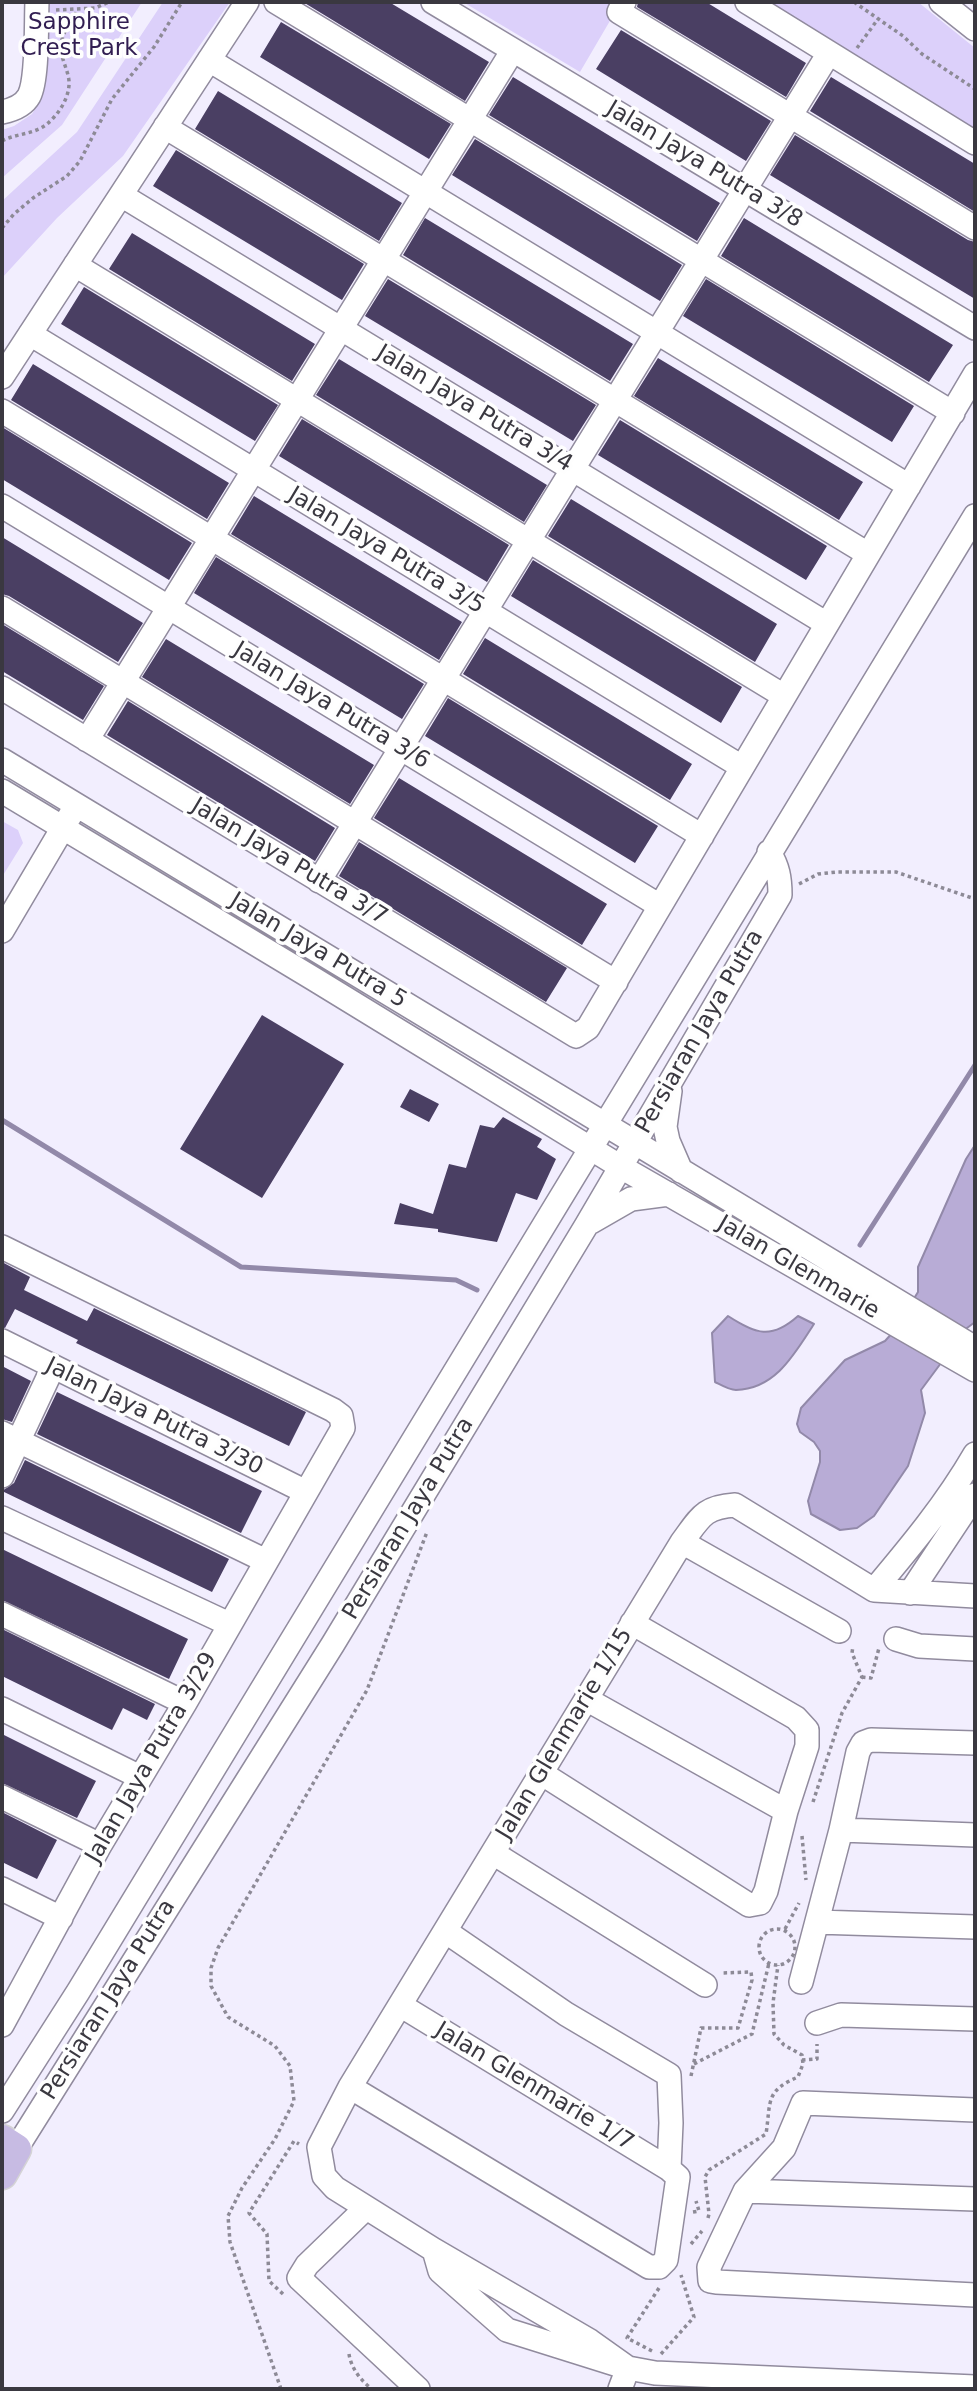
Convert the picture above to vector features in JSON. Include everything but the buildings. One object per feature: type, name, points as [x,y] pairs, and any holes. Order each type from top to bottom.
[{"type":"street","points":[[2,377],[247,2]]},
{"type":"street","points":[[276,2],[953,413]]},
{"type":"street","name":"Jalan Jaya Putra 3/8","points":[[433,2],[975,328]]},
{"type":"street","points":[[624,2],[619,12],[975,228]]},
{"type":"street","points":[[747,2],[975,144]]},
{"type":"street","points":[[942,2],[975,29]]},
{"type":"street","points":[[2,112],[15,109],[29,97],[33,81],[37,6]]},
{"type":"street","points":[[88,740],[513,50]]},
{"type":"street","points":[[319,881],[790,116],[837,59]]},
{"type":"street","points":[[209,60],[909,486]]},
{"type":"street","points":[[165,127],[868,554]]},
{"type":"street","name":"Jalan Jaya Putra 3/4","points":[[121,195],[827,624]]},
{"type":"street","points":[[75,265],[784,696]]},
{"type":"street","name":"Jalan Jaya Putra 3/5","points":[[30,334],[742,767]]},
{"type":"street","points":[[2,608],[616,982],[975,374]]},
{"type":"street","points":[[2,411],[702,836]]},
{"type":"street","name":"Jalan Jaya Putra 3/6","points":[[2,506],[660,906]]},
{"type":"street","name":"Persiaran Jaya Putra","points":[[2,2111],[86,1980],[975,516]]},
{"type":"street","name":"Jalan Jaya Putra 3/7","points":[[2,688],[576,1035],[588,1028],[616,982]]},
{"type":"street","name":"Jalan Jaya Putra 5","points":[[2,760],[634,1143]]},
{"type":"street","name":"Jalan Jaya Putra 5","points":[[2,792],[621,1167]]},
{"type":"street","points":[[2,931],[76,806]]},
{"type":"street","points":[[769,852],[780,878],[780,895]]},
{"type":"street","name":"Persiaran Jaya Putra","points":[[7,2154],[333,1644],[586,1226],[780,895]]},
{"type":"street","points":[[673,1078],[665,1127],[681,1171]]},
{"type":"street","name":"Jalan Glenmarie","points":[[634,1143],[681,1171],[889,1309]]},
{"type":"street","name":"Jalan Glenmarie","points":[[621,1167],[889,1309],[968,1355]]},
{"type":"street","points":[[586,1226],[631,1199],[669,1194]]},
{"type":"street","name":"Jalan Jaya Putra 3/29","points":[[2,1247],[333,1410],[341,1416],[343,1428],[185,1703],[100,1844],[61,1918],[11,1987],[2,2025]]},
{"type":"street","name":"Jalan Jaya Putra 3/30","points":[[2,1341],[306,1492]]},
{"type":"street","points":[[2,1476],[10,1437],[53,1367]]},
{"type":"street","points":[[10,1437],[266,1561]]},
{"type":"street","points":[[910,1593],[943,1545],[967,1496],[975,1454]]},
{"type":"street","points":[[874,1590],[923,1533],[967,1496]]},
{"type":"street","name":"Jalan Glenmarie 1/15","points":[[366,2208],[335,2189],[324,2176],[319,2147],[350,2087],[632,1623],[682,1542],[703,1514],[717,1506],[735,1505],[874,1590],[965,1595]]},
{"type":"street","points":[[2,1518],[229,1624]]},
{"type":"street","points":[[682,1542],[839,1631]]},
{"type":"street","points":[[943,1545],[943,1570],[947,1585],[965,1595]]},
{"type":"street","points":[[2,1614],[185,1703]]},
{"type":"street","points":[[541,1773],[749,1905],[760,1903],[766,1891],[786,1811],[807,1746],[807,1730],[796,1718],[632,1623]]},
{"type":"street","points":[[896,1639],[919,1646],[975,1649]]},
{"type":"street","points":[[586,1699],[786,1811]]},
{"type":"street","points":[[2,1709],[140,1777]]},
{"type":"street","points":[[800,1982],[841,1830],[858,1752],[863,1743],[871,1740],[975,1743]]},
{"type":"street","points":[[2,1797],[100,1844]]},
{"type":"street","points":[[841,1830],[975,1835]]},
{"type":"street","points":[[493,1853],[705,1985]]},
{"type":"street","points":[[2,1889],[61,1918]]},
{"type":"street","points":[[817,1922],[975,1927]]},
{"type":"street","points":[[350,2087],[649,2267],[659,2267],[666,2260],[678,2176],[669,2169],[669,2075],[566,2014],[445,1931]]},
{"type":"street","name":"Jalan Glenmarie 1/7","points":[[400,2005],[669,2169]]},
{"type":"street","points":[[817,2023],[841,2015],[975,2019]]},
{"type":"street","points":[[975,2110],[803,2103],[784,2148],[745,2191],[709,2267],[710,2281],[975,2295]]},
{"type":"street","points":[[745,2191],[975,2199]]},
{"type":"street","points":[[418,2389],[299,2278],[307,2265],[366,2208],[590,2342],[624,2379]]},
{"type":"street","points":[[434,2250],[440,2271],[507,2330],[624,2379],[655,2373],[975,2387]]},
{"type":"path","points":[[37,6],[95,8],[109,2]]},
{"type":"path","points":[[2,228],[33,198],[67,176],[80,162],[112,99],[154,47],[182,2]]},
{"type":"path","points":[[854,2],[903,36],[922,54],[975,89]]},
{"type":"path","points":[[837,59],[878,19]]},
{"type":"path","points":[[780,895],[818,874],[896,872],[975,900]]},
{"type":"path","points":[[281,2389],[230,2242],[228,2216],[242,2188],[295,2102],[290,2066],[275,2046],[228,2017],[211,1986],[211,1968],[218,1948],[367,1690],[430,1524]]},
{"type":"path","points":[[839,1631],[854,1638],[852,1653],[862,1678]]},
{"type":"path","points":[[862,1678],[871,1678],[883,1635],[896,1639]]},
{"type":"path","points":[[810,1810],[842,1713],[862,1678]]},
{"type":"path","points":[[802,1835],[807,1889]]},
{"type":"path","points":[[785,1929],[801,1899]]},
{"type":"path","points":[[785,1929],[795,1940],[793,1956],[785,1964],[769,1963],[761,1957],[758,1947],[761,1937],[769,1930],[785,1929]]},
{"type":"path","points":[[705,1985],[713,1970],[721,1973],[751,1972],[752,1980],[738,2028],[701,2028],[694,2064],[751,2034],[769,1963]]},
{"type":"path","points":[[802,2060],[817,2059],[817,2023]]},
{"type":"green space","name":"Sapphire Crest Park","points":[[45,2],[142,2],[62,125],[2,178],[2,130],[14,126],[32,114],[43,96]]},
{"type":"green space","points":[[163,2],[230,2],[123,156],[57,218],[2,278],[2,201],[77,132]]},
{"type":"green space","points":[[463,2],[621,2],[580,72]]},
{"type":"green space","points":[[768,2],[918,2],[975,48],[975,132]]},
{"type":"green space","points":[[2,821],[18,830],[23,843],[2,877]]},
{"type":"shaded area","points":[[975,1145],[975,1322],[967,1328],[921,1390],[925,1413],[908,1466],[874,1516],[857,1528],[840,1530],[811,1514],[808,1501],[820,1462],[820,1451],[814,1442],[800,1432],[797,1424],[801,1408],[845,1360],[885,1341],[894,1331],[918,1292],[918,1267],[966,1159]]},
{"type":"shaded area","points":[[728,1316],[747,1327],[763,1332],[780,1329],[798,1316],[814,1324],[783,1368],[762,1383],[733,1390],[715,1382],[712,1333]]},
{"type":"waterway","points":[[860,1245],[975,1065]]},
{"type":"waterway","points":[[2,1120],[241,1267],[456,1280],[477,1290]]}]
